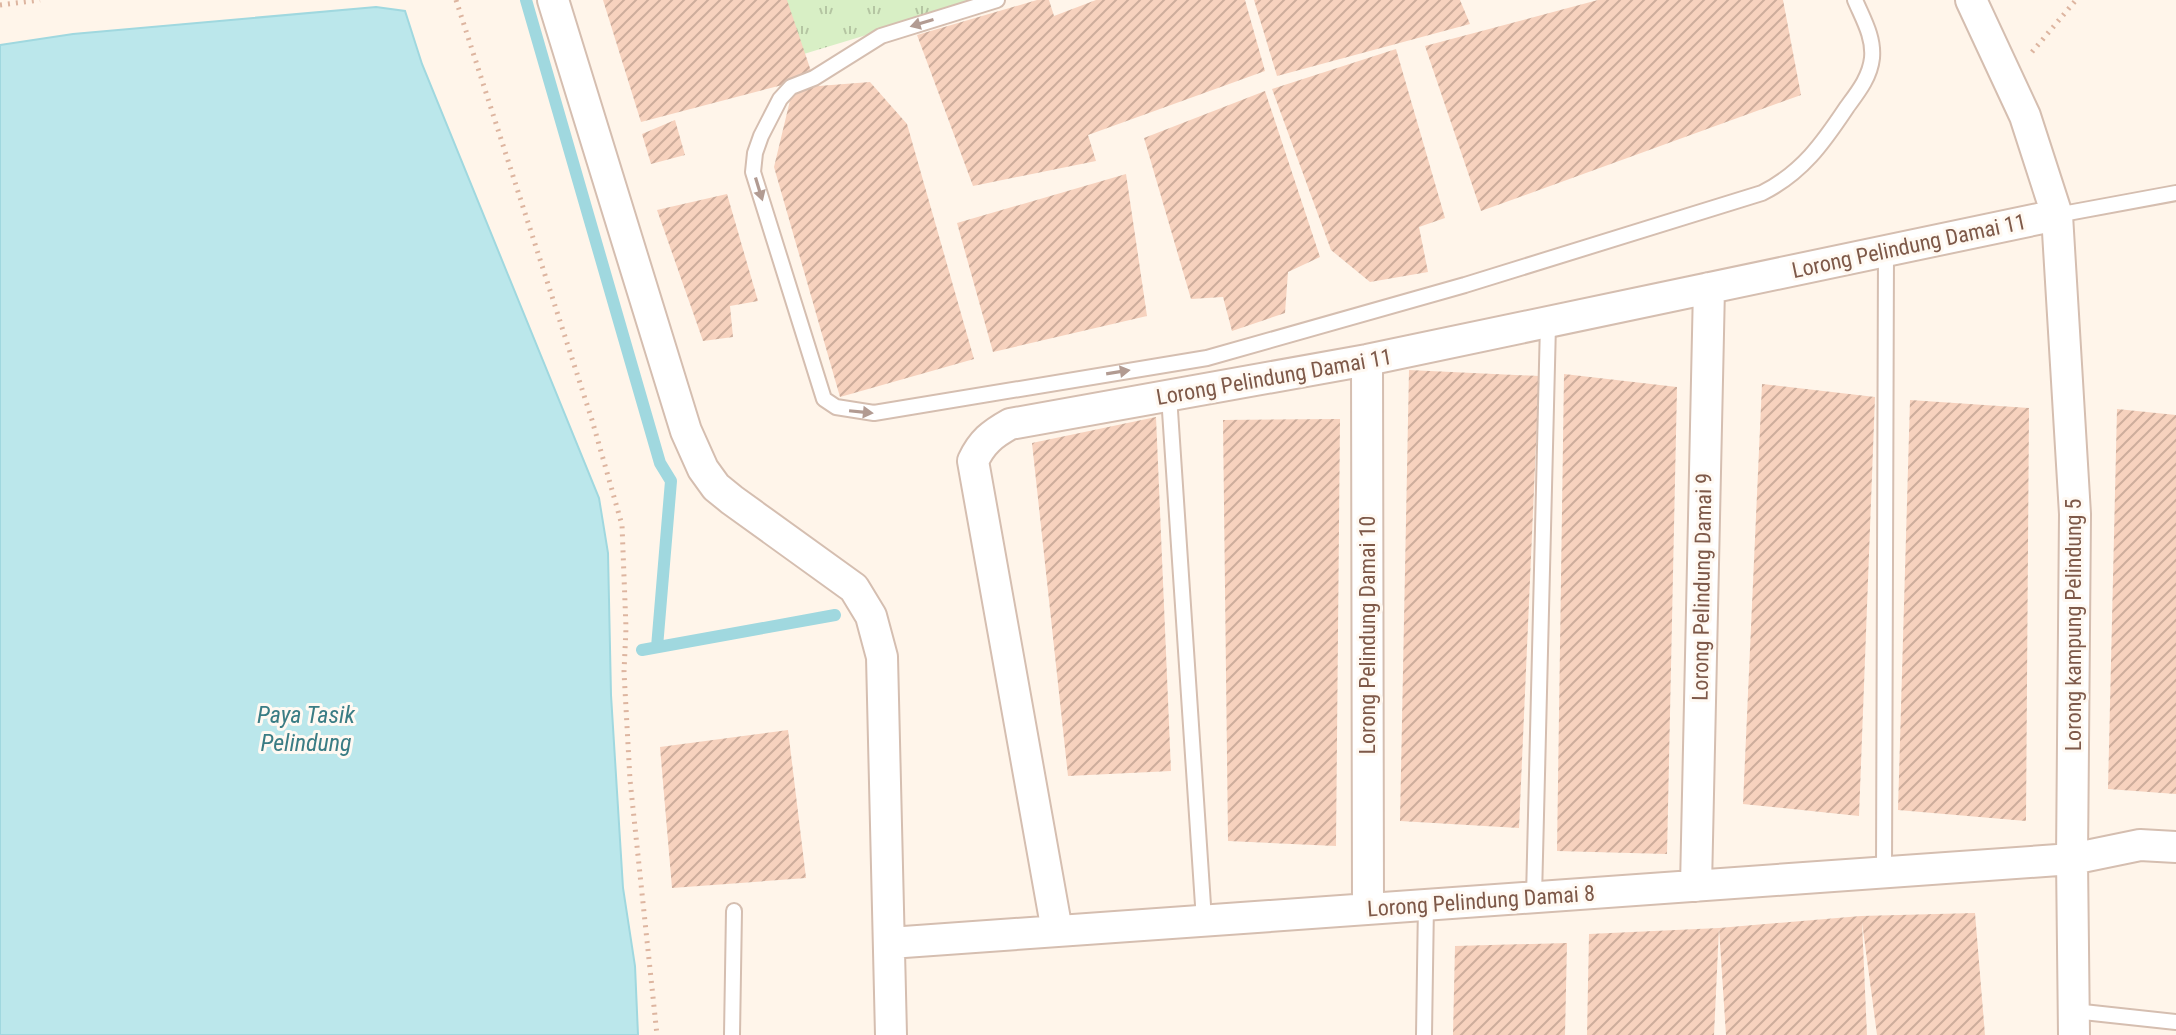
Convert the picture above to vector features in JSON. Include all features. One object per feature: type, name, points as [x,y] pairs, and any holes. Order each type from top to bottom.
[{"type":"street","points":[[553,0],[651,322],[686,431],[703,469],[716,487],[732,500],[854,588],[871,616],[882,657],[891,1035]]},
{"type":"street","name":"Lorong kampung Pelindung 5","points":[[1971,0],[2025,116],[2057,215],[2075,514],[2074,1023]]},
{"type":"street","name":"Lorong Pelindung Damai 11","points":[[1057,931],[973,461],[992,434],[1010,424],[1548,324],[2057,215]]},
{"type":"street","name":"Lorong Pelindung Damai 9","points":[[1696,886],[1709,288]]},
{"type":"street","name":"Lorong Pelindung Damai 10","points":[[1367,360],[1368,909]]},
{"type":"street","name":"Lorong Pelindung Damai 8","points":[[890,943],[2072,859],[2140,845],[2176,847]]},
{"type":"lane","points":[[997,0],[881,36],[814,78],[791,87],[780,99],[761,136],[753,172],[824,399],[836,407],[874,413],[1207,358],[1465,285],[1762,193],[1793,174],[1819,149],[1866,79],[1872,59],[1871,37],[1855,0]]},
{"type":"lane","points":[[2057,215],[2176,193]]},
{"type":"lane","points":[[1884,872],[1886,251]]},
{"type":"lane","points":[[1534,897],[1548,324]]},
{"type":"lane","points":[[1169,396],[1204,920]]},
{"type":"lane","points":[[1424,1035],[1426,904]]},
{"type":"lane","points":[[732,1035],[734,911]]},
{"type":"lane","points":[[2074,1023],[2176,1022]]},
{"type":"path","points":[[0,5],[40,0]]},
{"type":"path","points":[[456,0],[592,420],[622,525],[626,628],[624,672],[630,780],[657,1035]]},
{"type":"path","points":[[2008,80],[2076,0]]},
{"type":"green space","points":[[762,0],[982,0],[784,60]]},
{"type":"water","name":"Paya Tasik Pelindung","points":[[376,7],[405,11],[422,64],[599,498],[608,553],[611,695],[623,888],[635,966],[638,1035],[0,1035],[0,45],[73,34]]},
{"type":"building","points":[[603,0],[787,0],[813,77],[641,122]]},
{"type":"building","points":[[1037,0],[1049,0],[1054,16],[1096,0],[1245,0],[1265,71],[1088,135],[1096,161],[973,186],[917,35]]},
{"type":"building","points":[[1254,0],[1460,0],[1470,24],[1277,76]]},
{"type":"building","points":[[1598,0],[1783,0],[1801,95],[1481,211],[1425,46]]},
{"type":"building","points":[[1396,49],[1445,218],[1419,227],[1428,272],[1370,282],[1331,250],[1272,89]]},
{"type":"building","points":[[870,82],[907,124],[974,359],[840,397],[774,167],[793,88]]},
{"type":"building","points":[[1265,91],[1320,257],[1288,272],[1285,313],[1232,331],[1223,297],[1191,299],[1144,138]]},
{"type":"building","points":[[675,120],[685,155],[651,164],[642,134]]},
{"type":"building","points":[[1126,174],[1147,316],[993,352],[957,223]]},
{"type":"building","points":[[727,194],[758,301],[730,306],[733,337],[703,341],[657,210]]},
{"type":"building","points":[[1409,370],[1539,376],[1519,828],[1400,821]]},
{"type":"building","points":[[1564,374],[1677,387],[1667,854],[1557,851]]},
{"type":"building","points":[[1762,384],[1875,397],[1859,816],[1743,804]]},
{"type":"building","points":[[1910,400],[2029,408],[2026,821],[1898,810]]},
{"type":"building","points":[[2117,409],[2176,415],[2176,794],[2108,789]]},
{"type":"building","points":[[1156,417],[1171,771],[1068,776],[1032,443]]},
{"type":"building","points":[[1340,419],[1336,846],[1228,841],[1223,420]]},
{"type":"building","points":[[788,730],[806,878],[672,888],[660,747]]},
{"type":"building","points":[[1975,913],[1985,1035],[1877,1035],[1862,922],[1867,1035],[1726,1035],[1719,928],[1861,916]]},
{"type":"building","points":[[1719,928],[1714,1035],[1587,1035],[1589,934]]},
{"type":"building","points":[[1567,943],[1565,1035],[1453,1035],[1455,946]]},
{"type":"waterway","points":[[526,0],[660,463],[671,481],[657,647]]},
{"type":"waterway","points":[[642,650],[835,615]]}]
